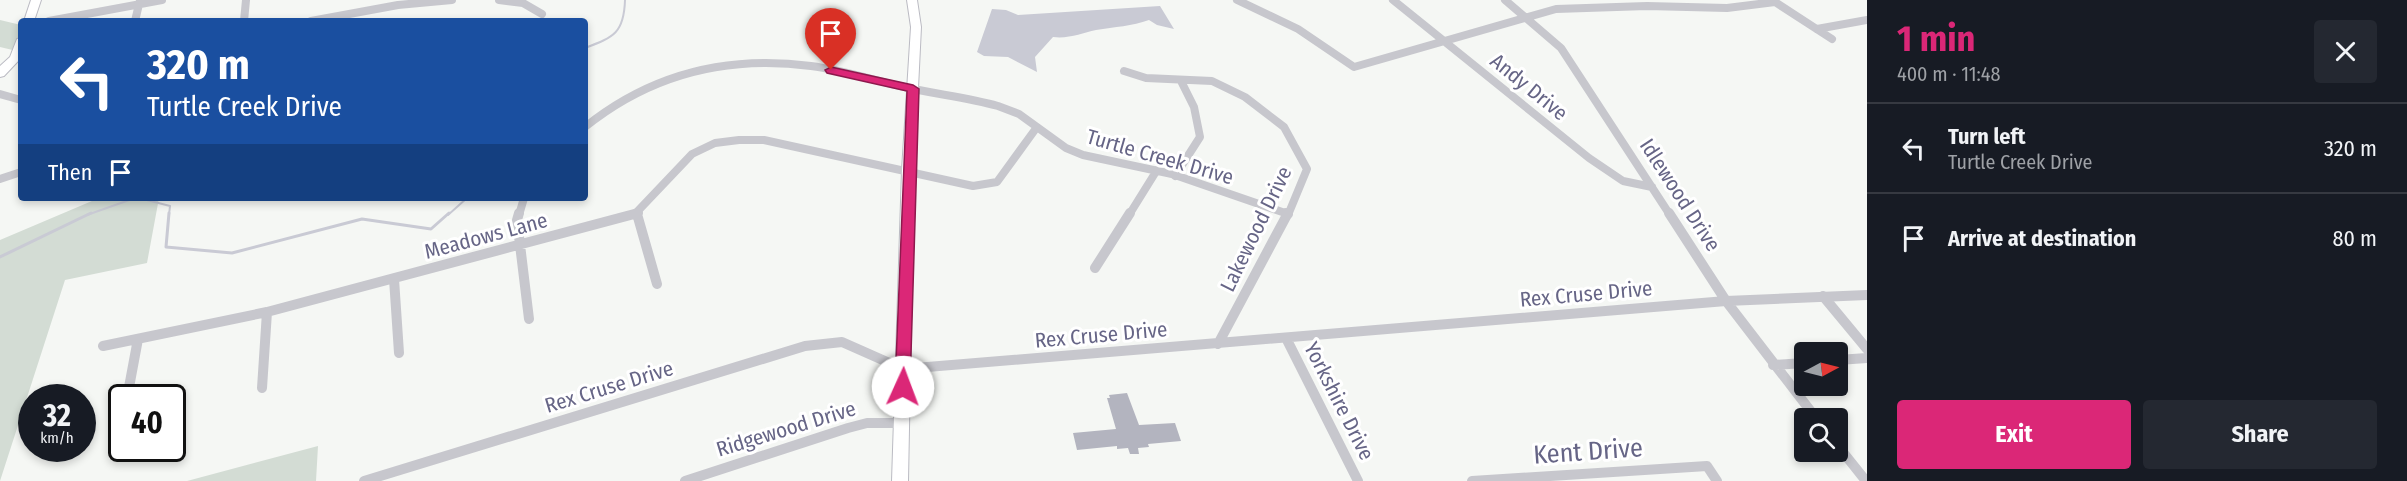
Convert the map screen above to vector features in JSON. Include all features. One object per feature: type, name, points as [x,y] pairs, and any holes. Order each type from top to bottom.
[{"type":"street","points":[[30,18],[36,0]]},
{"type":"street","points":[[63,18],[140,2],[162,0]]},
{"type":"street","points":[[244,18],[246,0]]},
{"type":"street","points":[[342,18],[398,5],[452,0]]},
{"type":"street","points":[[499,0],[523,3],[542,14]]},
{"type":"street","points":[[900,481],[908,170],[916,27],[912,0]]},
{"type":"street","points":[[1237,0],[1261,9],[1316,39],[1354,67],[1556,9],[1647,6],[1727,8],[1773,1],[1832,39]]},
{"type":"street","name":"Andy Drive","points":[[1393,0],[1589,158],[1623,181],[1652,187]]},
{"type":"street","name":"Idlewood Drive","points":[[1505,0],[1561,48],[1726,301],[1808,408]]},
{"type":"street","points":[[136,18],[140,2]]},
{"type":"street","points":[[1817,29],[1867,21]]},
{"type":"street","points":[[0,74],[15,58],[18,50]]},
{"type":"street","name":"Turtle Creek Drive","points":[[588,124],[600,113],[641,90],[686,73],[726,65],[766,63],[810,66],[913,89],[964,97],[1012,110],[1075,152],[1156,170],[1288,214]]},
{"type":"street","name":"Lakewood Drive","points":[[1124,71],[1146,78],[1212,81],[1245,97],[1284,127],[1307,169],[1288,214],[1218,344]]},
{"type":"street","points":[[1175,176],[1200,137],[1194,107],[1181,81]]},
{"type":"street","points":[[0,94],[18,99]]},
{"type":"street","points":[[657,284],[637,214],[692,154],[715,143],[764,140],[973,186],[997,182],[1037,127]]},
{"type":"street","points":[[1095,268],[1156,170]]},
{"type":"street","points":[[2,178],[18,173]]},
{"type":"street","points":[[523,201],[517,220],[529,319]]},
{"type":"street","name":"Meadows Lane","points":[[103,346],[267,312],[637,214]]},
{"type":"street","points":[[394,279],[399,353]]},
{"type":"street","name":"Rex Cruse Drive","points":[[371,480],[805,346],[829,342],[842,342],[903,369],[1726,301],[1867,295]]},
{"type":"street","points":[[1823,296],[1867,349]]},
{"type":"street","points":[[262,388],[267,312]]},
{"type":"street","name":"Yorkshire Drive","points":[[1286,338],[1358,481]]},
{"type":"street","points":[[130,384],[138,339]]},
{"type":"street","points":[[1848,359],[1867,358]]},
{"type":"street","points":[[1773,365],[1794,364]]},
{"type":"street","name":"Ridgewood Drive","points":[[685,481],[848,428],[867,423],[901,423]]},
{"type":"street","points":[[1848,458],[1866,481]]},
{"type":"street","name":"Kent Drive","points":[[1472,481],[1707,466],[1717,481]]},
{"type":"shaded area","points":[[1160,6],[1174,29],[1157,25],[1149,20],[1070,36],[1053,37],[1035,57],[1037,72],[1008,57],[984,56],[977,52],[992,9],[1006,10],[1018,15]]},
{"type":"shaded area","points":[[0,20],[18,24],[18,51],[0,47]]},
{"type":"shaded area","points":[[92,201],[158,201],[147,263],[65,280],[31,384],[18,384],[18,425],[0,481],[0,240]]},
{"type":"shaded area","points":[[318,446],[316,481],[187,481]]},
{"type":"building","points":[[1127,393],[1139,425],[1175,423],[1181,441],[1148,444],[1149,447],[1138,448],[1139,454],[1130,454],[1128,448],[1117,449],[1117,446],[1077,450],[1073,433],[1116,429],[1107,398],[1110,398],[1109,395]]},
{"type":"waterway","points":[[588,47],[610,37],[620,27],[625,0]]},
{"type":"waterway","points":[[87,215],[127,201]]},
{"type":"waterway","points":[[151,201],[170,206],[169,215]]},
{"type":"waterway","points":[[448,215],[464,201]]},
{"type":"waterway","points":[[0,257],[91,213]]},
{"type":"waterway","points":[[169,213],[166,247],[232,253],[362,219],[431,229],[449,213]]},
{"type":"route","points":[[831,70],[913,89],[908,170],[903,387]]}]
